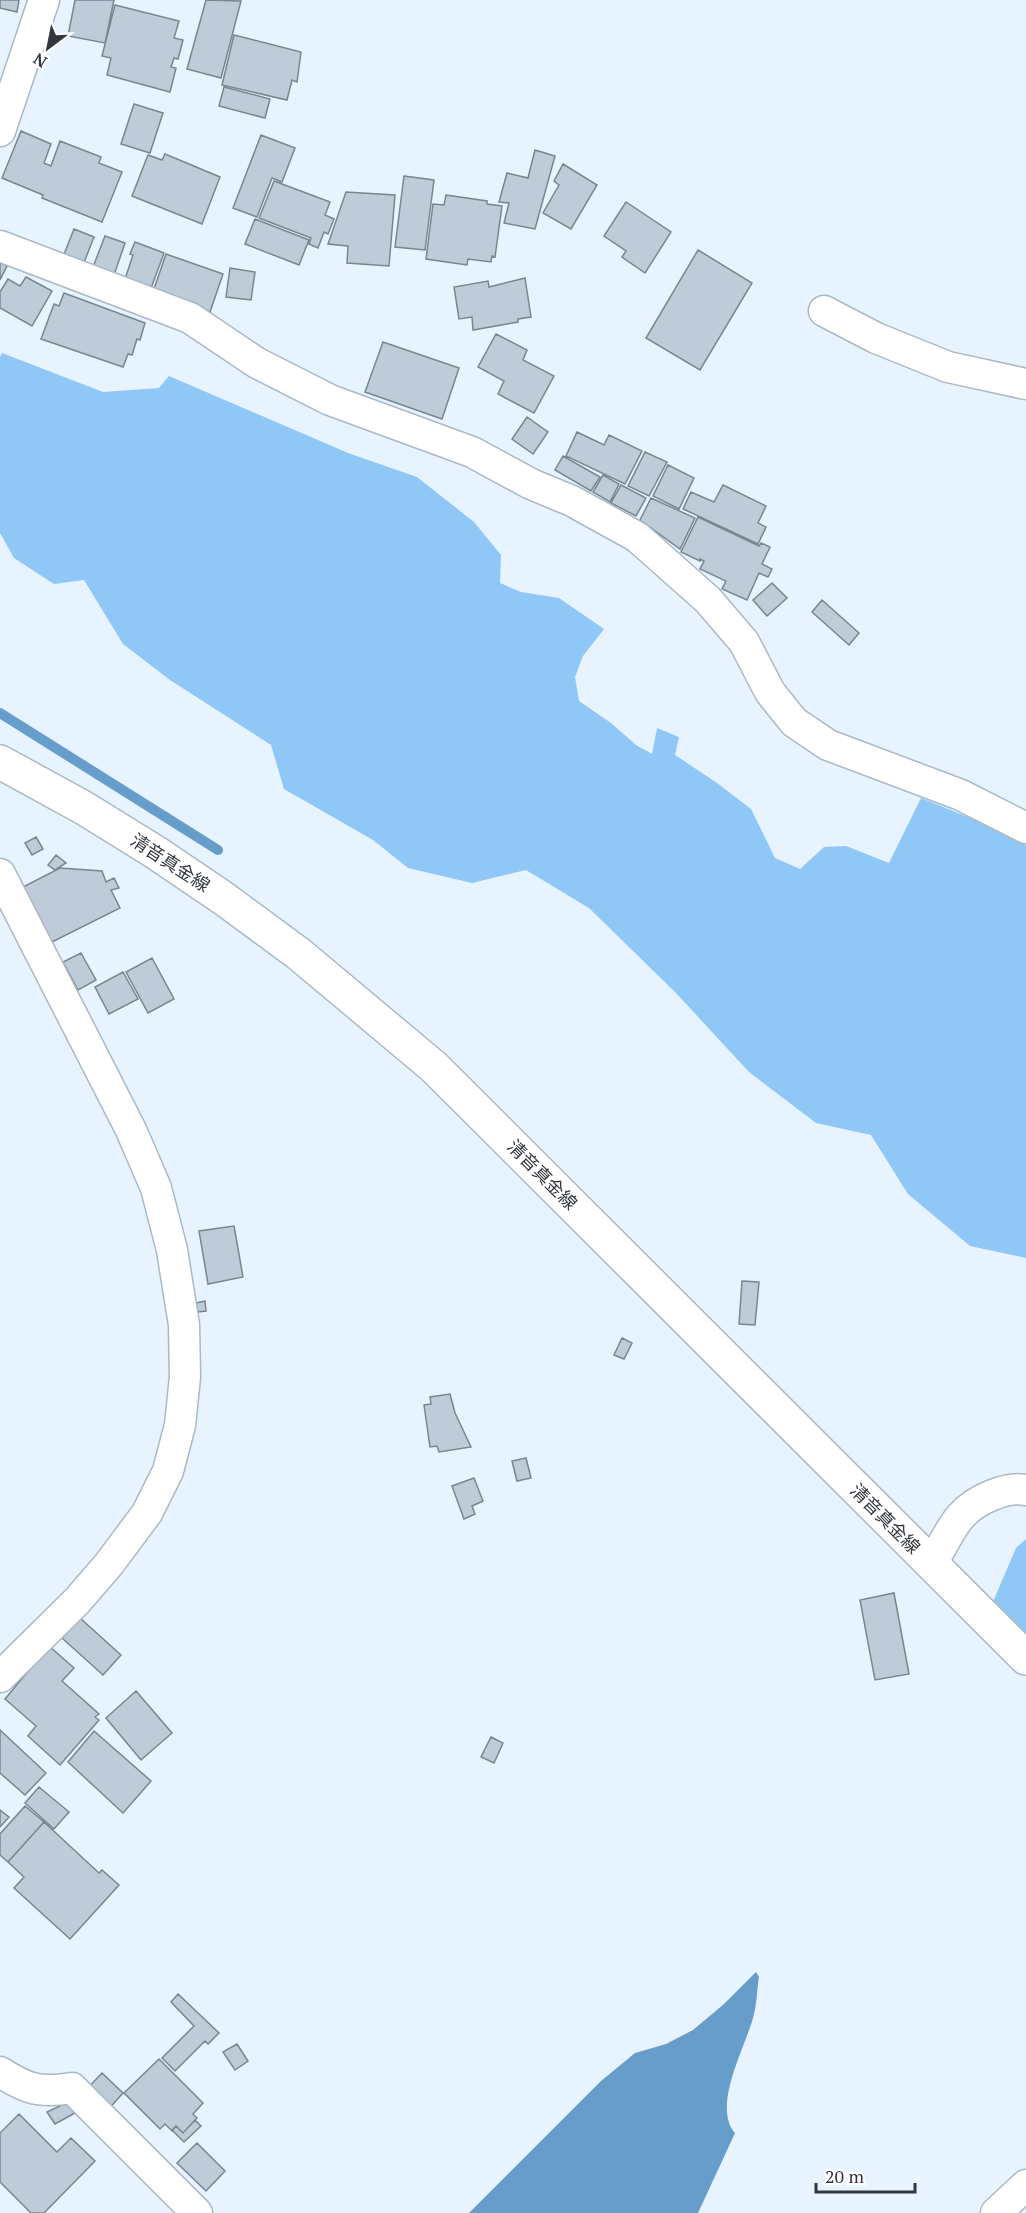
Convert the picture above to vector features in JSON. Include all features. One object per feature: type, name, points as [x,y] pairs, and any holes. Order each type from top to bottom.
[{"type":"main road","name":"清音真金線","points":[[0,762],[84,808],[223,898],[299,954],[434,1067],[1026,1658]]},
{"type":"street","points":[[0,131],[44,0]]},
{"type":"street","points":[[0,246],[190,318],[257,363],[330,400],[472,452],[531,484],[572,501],[637,537],[708,600],[744,642],[770,692],[794,722],[828,745],[961,795],[1026,828]]},
{"type":"street","points":[[824,311],[876,338],[948,367],[1026,384]]},
{"type":"street","points":[[0,874],[131,1130],[156,1188],[172,1250],[184,1325],[185,1377],[180,1425],[168,1471],[147,1513],[109,1564],[1,1678]]},
{"type":"street","points":[[931,1565],[961,1515],[987,1497],[1017,1489],[1026,1490]]},
{"type":"street","points":[[0,2072],[19,2085],[46,2092],[72,2088],[197,2213]]},
{"type":"street","points":[[996,2213],[1026,2185]]},
{"type":"shaded area","points":[[2,353],[103,392],[159,388],[169,376],[348,453],[417,477],[474,522],[501,555],[500,583],[521,592],[559,598],[604,629],[583,656],[575,677],[579,701],[611,723],[636,745],[652,754],[657,728],[679,737],[675,755],[751,809],[775,858],[800,869],[824,847],[846,846],[889,863],[921,798],[973,819],[1026,845],[1026,1258],[970,1246],[908,1194],[871,1135],[816,1123],[749,1072],[676,993],[589,908],[526,870],[472,883],[408,868],[373,840],[284,789],[271,745],[170,680],[123,644],[84,580],[54,584],[14,558],[0,533],[0,357]]},
{"type":"shaded area","points":[[1026,1539],[1026,1633],[992,1604],[1016,1548]]},
{"type":"shaded area","points":[[756,1972],[759,1977],[754,2014],[729,2091],[727,2107],[729,2121],[735,2133],[698,2213],[469,2213],[601,2081],[635,2053],[666,2044],[693,2030],[724,2004]]},
{"type":"building","points":[[0,0],[19,0],[17,12],[0,8]]},
{"type":"building","points":[[75,0],[114,0],[105,43],[68,36]]},
{"type":"building","points":[[206,0],[241,1],[221,78],[187,69]]},
{"type":"building","points":[[115,5],[179,21],[174,38],[183,40],[178,59],[174,58],[171,67],[176,68],[170,92],[107,75],[111,58],[102,56]]},
{"type":"building","points":[[234,35],[301,52],[297,82],[292,80],[287,100],[222,85]]},
{"type":"building","points":[[224,87],[270,99],[265,118],[219,106]]},
{"type":"building","points":[[134,104],[163,113],[150,153],[121,144]]},
{"type":"building","points":[[21,131],[51,144],[44,163],[51,166],[60,141],[101,157],[99,163],[122,172],[102,222],[42,198],[43,195],[2,178]]},
{"type":"building","points":[[261,135],[295,148],[282,182],[272,178],[257,217],[233,208]]},
{"type":"building","points":[[535,150],[555,156],[535,229],[504,223],[509,203],[499,202],[507,173],[528,178]]},
{"type":"building","points":[[165,154],[220,177],[202,224],[132,196],[148,155],[162,160]]},
{"type":"building","points":[[563,164],[597,185],[571,229],[543,213],[559,185],[554,181]]},
{"type":"building","points":[[404,176],[434,180],[425,250],[395,247]]},
{"type":"building","points":[[274,181],[330,202],[325,215],[334,219],[328,234],[324,232],[318,248],[309,244],[311,238],[259,218]]},
{"type":"building","points":[[346,192],[395,195],[389,266],[347,263],[348,246],[328,244]]},
{"type":"building","points":[[446,195],[487,201],[487,204],[502,206],[495,257],[492,256],[491,262],[468,259],[467,265],[426,259],[433,204],[444,205]]},
{"type":"building","points":[[626,202],[671,232],[645,273],[622,257],[626,251],[604,236]]},
{"type":"building","points":[[255,219],[309,240],[299,265],[245,244]]},
{"type":"building","points":[[74,229],[94,237],[83,265],[63,257]]},
{"type":"building","points":[[105,236],[125,243],[114,275],[93,267]]},
{"type":"building","points":[[135,242],[164,253],[150,291],[124,282]]},
{"type":"building","points":[[698,250],[752,283],[700,370],[646,338]]},
{"type":"building","points":[[166,254],[223,274],[210,312],[153,292]]},
{"type":"building","points":[[0,262],[7,266],[0,280]]},
{"type":"building","points":[[230,268],[255,272],[251,300],[226,297]]},
{"type":"building","points":[[26,277],[52,291],[32,326],[0,308],[0,292],[8,279],[20,286]]},
{"type":"building","points":[[525,278],[531,317],[518,319],[518,322],[473,330],[472,317],[459,319],[454,287],[488,281],[489,287]]},
{"type":"building","points":[[64,293],[145,323],[140,340],[137,339],[132,355],[128,354],[123,367],[41,339],[54,304],[59,306]]},
{"type":"building","points":[[496,334],[527,350],[523,360],[554,376],[534,413],[498,394],[504,381],[478,367]]},
{"type":"building","points":[[383,342],[459,368],[442,419],[365,392]]},
{"type":"building","points":[[527,417],[548,432],[533,454],[512,439]]},
{"type":"building","points":[[577,432],[604,445],[609,435],[642,451],[625,484],[566,456]]},
{"type":"building","points":[[645,452],[667,462],[649,496],[628,486]]},
{"type":"building","points":[[563,456],[600,477],[591,491],[555,470]]},
{"type":"building","points":[[668,465],[694,478],[679,509],[653,496]]},
{"type":"building","points":[[603,475],[619,484],[610,502],[593,492]]},
{"type":"building","points":[[621,485],[646,498],[636,516],[611,503]]},
{"type":"building","points":[[723,485],[766,506],[758,523],[766,527],[758,544],[683,509],[691,492],[714,502]]},
{"type":"building","points":[[651,498],[695,518],[680,549],[640,520]]},
{"type":"building","points":[[698,517],[759,546],[761,543],[770,547],[762,564],[772,569],[768,577],[759,573],[747,600],[722,589],[726,581],[700,569],[704,561],[681,552]]},
{"type":"building","points":[[772,583],[787,598],[767,616],[753,600]]},
{"type":"building","points":[[822,600],[859,633],[849,645],[812,612]]},
{"type":"building","points":[[36,837],[43,849],[32,855],[25,843]]},
{"type":"building","points":[[56,855],[66,863],[55,870],[48,865]]},
{"type":"building","points":[[60,868],[102,871],[106,882],[114,878],[119,888],[111,890],[120,908],[52,942],[23,887]]},
{"type":"building","points":[[81,953],[96,980],[78,990],[63,962]]},
{"type":"building","points":[[152,958],[174,999],[148,1013],[126,972]]},
{"type":"building","points":[[123,972],[138,999],[109,1014],[95,987]]},
{"type":"building","points":[[234,1226],[243,1277],[208,1284],[199,1231]]},
{"type":"building","points":[[742,1281],[759,1282],[755,1325],[739,1324]]},
{"type":"building","points":[[205,1301],[206,1311],[198,1312],[196,1303]]},
{"type":"building","points":[[622,1338],[632,1343],[624,1359],[614,1355]]},
{"type":"building","points":[[450,1394],[455,1413],[471,1447],[439,1452],[437,1446],[430,1447],[424,1405],[431,1404],[430,1397]]},
{"type":"building","points":[[526,1458],[531,1478],[517,1481],[512,1461]]},
{"type":"building","points":[[474,1478],[483,1501],[472,1506],[475,1514],[464,1519],[452,1486]]},
{"type":"building","points":[[894,1593],[909,1674],[875,1680],[860,1600]]},
{"type":"building","points":[[80,1618],[121,1655],[103,1675],[62,1638]]},
{"type":"building","points":[[49,1646],[74,1668],[62,1681],[99,1714],[95,1717],[99,1720],[60,1765],[28,1736],[36,1726],[5,1699]]},
{"type":"building","points":[[136,1691],[172,1733],[141,1760],[106,1718]]},
{"type":"building","points":[[0,1730],[46,1773],[25,1795],[0,1773]]},
{"type":"building","points":[[94,1731],[151,1781],[123,1813],[68,1762]]},
{"type":"building","points":[[491,1737],[503,1743],[494,1763],[481,1757]]},
{"type":"building","points":[[39,1787],[69,1812],[54,1829],[25,1803]]},
{"type":"building","points":[[25,1806],[44,1822],[8,1862],[0,1855],[0,1834]]},
{"type":"building","points":[[0,1810],[9,1817],[0,1827]]},
{"type":"building","points":[[44,1822],[99,1873],[102,1870],[119,1885],[70,1939],[14,1888],[24,1877],[8,1862]]},
{"type":"building","points":[[178,1994],[219,2033],[208,2044],[205,2041],[175,2071],[162,2058],[194,2026],[171,2002]]},
{"type":"building","points":[[237,2044],[248,2061],[235,2070],[223,2052]]},
{"type":"building","points":[[159,2059],[203,2103],[193,2114],[197,2118],[183,2133],[176,2126],[172,2131],[165,2124],[160,2129],[124,2093]]},
{"type":"building","points":[[102,2073],[123,2093],[106,2112],[85,2091]]},
{"type":"building","points":[[66,2103],[75,2113],[55,2124],[47,2112]]},
{"type":"building","points":[[19,2114],[57,2152],[71,2138],[95,2161],[44,2213],[31,2213],[0,2182],[0,2133]]},
{"type":"building","points":[[195,2120],[201,2126],[184,2142],[172,2130],[176,2126],[183,2133]]},
{"type":"building","points":[[197,2143],[225,2171],[206,2191],[177,2163]]},
{"type":"waterway","points":[[0,713],[218,850]]}]
